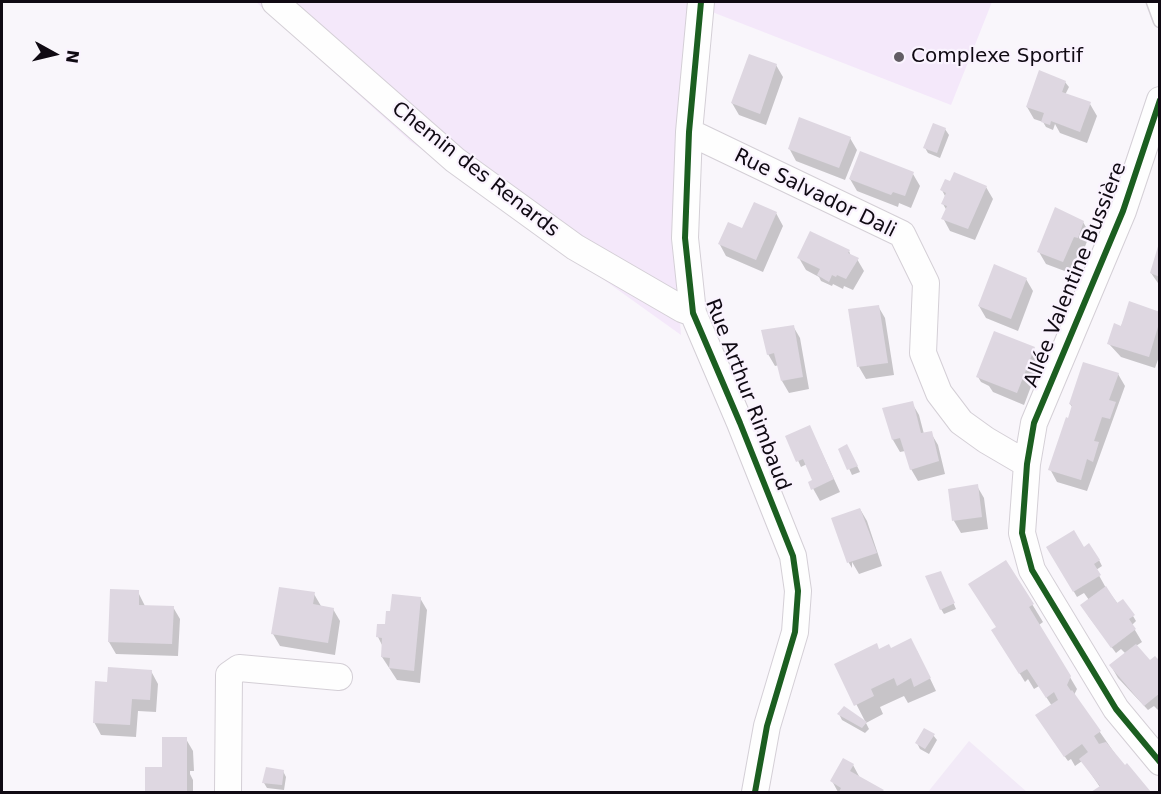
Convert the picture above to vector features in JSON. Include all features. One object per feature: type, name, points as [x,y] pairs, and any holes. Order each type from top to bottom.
[{"type":"street","name":"Chemin des Renards","points":[[275,2],[456,160],[575,247],[693,313]]},
{"type":"street","name":"Rue Arthur Rimbaud","points":[[701,2],[689,132],[685,238],[693,313],[793,556],[798,591],[795,632],[767,726],[755,792]]},
{"type":"street","name":"Allée Valentine Bussière","points":[[1027,464],[1034,423],[1123,211],[1160,100]]},
{"type":"street","name":"Rue Salvador Dali","points":[[689,132],[902,234],[926,283],[923,353],[939,393],[961,422],[1027,464]]},
{"type":"street","points":[[1027,464],[1022,533],[1032,570],[1116,709],[1160,762]]},
{"type":"street","points":[[228,792],[229,675],[239,668],[339,677]]},
{"type":"lane","points":[[1153,2],[1160,21]]},
{"type":"shaded area","points":[[256,2],[690,2],[674,241],[681,335],[410,141]]},
{"type":"shaded area","name":"Complexe Sportif","points":[[708,2],[992,2],[951,105],[707,10]]},
{"type":"shaded area","points":[[969,741],[1027,792],[928,792]]},
{"type":"building","points":[[749,54],[777,64],[760,114],[731,103]]},
{"type":"building","points":[[1039,70],[1066,81],[1062,92],[1091,102],[1080,132],[1051,121],[1050,125],[1041,122],[1044,113],[1026,107]]},
{"type":"building","points":[[799,117],[851,137],[839,168],[788,149]]},
{"type":"building","points":[[933,123],[946,128],[937,153],[923,148]]},
{"type":"building","points":[[860,151],[914,172],[905,196],[893,192],[891,195],[849,179]]},
{"type":"building","points":[[954,172],[987,186],[968,229],[941,219],[947,206],[941,204],[946,193],[940,190],[945,179],[950,181]]},
{"type":"building","points":[[754,202],[777,212],[756,260],[718,244],[728,222],[742,228]]},
{"type":"building","points":[[1055,207],[1084,221],[1078,238],[1074,237],[1063,262],[1037,252]]},
{"type":"building","points":[[810,231],[850,250],[848,253],[859,258],[846,279],[832,275],[829,282],[817,275],[820,269],[797,258]]},
{"type":"building","points":[[1160,243],[1160,277],[1150,273]]},
{"type":"building","points":[[994,264],[1027,278],[1011,319],[978,306]]},
{"type":"building","points":[[1129,301],[1160,312],[1160,320],[1149,357],[1107,344],[1114,323],[1121,326]]},
{"type":"building","points":[[879,305],[888,363],[857,367],[848,309]]},
{"type":"building","points":[[794,325],[803,377],[781,381],[774,353],[767,355],[761,330]]},
{"type":"building","points":[[994,331],[1035,347],[1017,393],[976,377]]},
{"type":"building","points":[[1083,362],[1119,373],[1109,400],[1116,402],[1110,419],[1102,417],[1094,441],[1099,442],[1093,462],[1087,459],[1081,480],[1048,470],[1066,417],[1068,418],[1072,405],[1069,404]]},
{"type":"building","points":[[913,401],[921,433],[932,431],[939,461],[910,470],[900,438],[892,440],[882,408]]},
{"type":"building","points":[[810,425],[834,479],[811,490],[808,482],[812,480],[803,459],[796,462],[785,436]]},
{"type":"building","points":[[847,444],[858,466],[847,470],[838,449]]},
{"type":"building","points":[[978,484],[982,517],[952,521],[948,489]]},
{"type":"building","points":[[860,508],[877,553],[847,563],[831,518]]},
{"type":"building","points":[[1074,530],[1084,547],[1089,543],[1100,560],[1094,564],[1101,575],[1073,592],[1046,547]]},
{"type":"building","points":[[1006,560],[1034,604],[1029,607],[1071,676],[1067,685],[1101,731],[1094,736],[1099,744],[1106,742],[1151,792],[1091,792],[1100,786],[1079,759],[1088,752],[1082,744],[1064,757],[1035,715],[1058,700],[1054,692],[1046,698],[1027,669],[1019,674],[991,630],[996,627],[968,584]]},
{"type":"building","points":[[941,571],[955,603],[940,610],[925,576]]},
{"type":"building","points":[[1106,586],[1117,603],[1123,599],[1135,615],[1129,619],[1136,629],[1111,648],[1080,605]]},
{"type":"building","points":[[279,587],[315,592],[313,604],[334,608],[328,643],[271,634]]},
{"type":"building","points":[[110,589],[139,590],[139,605],[174,606],[172,644],[108,642]]},
{"type":"building","points":[[392,594],[421,597],[414,671],[389,668],[390,658],[381,657],[382,638],[376,637],[377,624],[385,624],[386,611],[390,611]]},
{"type":"building","points":[[911,638],[931,678],[914,687],[911,678],[897,686],[894,678],[871,689],[874,696],[854,706],[834,664],[877,643],[879,649],[889,644],[891,648]]},
{"type":"building","points":[[1136,644],[1150,660],[1155,656],[1160,661],[1160,693],[1144,706],[1109,665]]},
{"type":"building","points":[[108,667],[152,670],[150,700],[132,699],[130,725],[93,723],[95,681],[107,682]]},
{"type":"building","points":[[844,706],[867,722],[862,728],[837,714]]},
{"type":"building","points":[[924,728],[935,734],[925,749],[915,743]]},
{"type":"building","points":[[162,737],[187,737],[187,792],[145,792],[145,767],[162,767]]},
{"type":"building","points":[[843,758],[854,764],[850,771],[884,790],[882,792],[839,792],[841,788],[830,781]]},
{"type":"building","points":[[266,767],[284,770],[282,785],[262,783]]},
{"type":"cycle path","points":[[701,2],[689,132],[685,238],[693,313],[793,556],[798,591],[795,632],[767,726],[755,792]]},
{"type":"cycle path","points":[[1160,100],[1123,211],[1034,423],[1027,464],[1022,533],[1032,570],[1116,709],[1160,762]]},
{"type":"place","name":"Complexe Sportif","points":[[899,57]]}]
